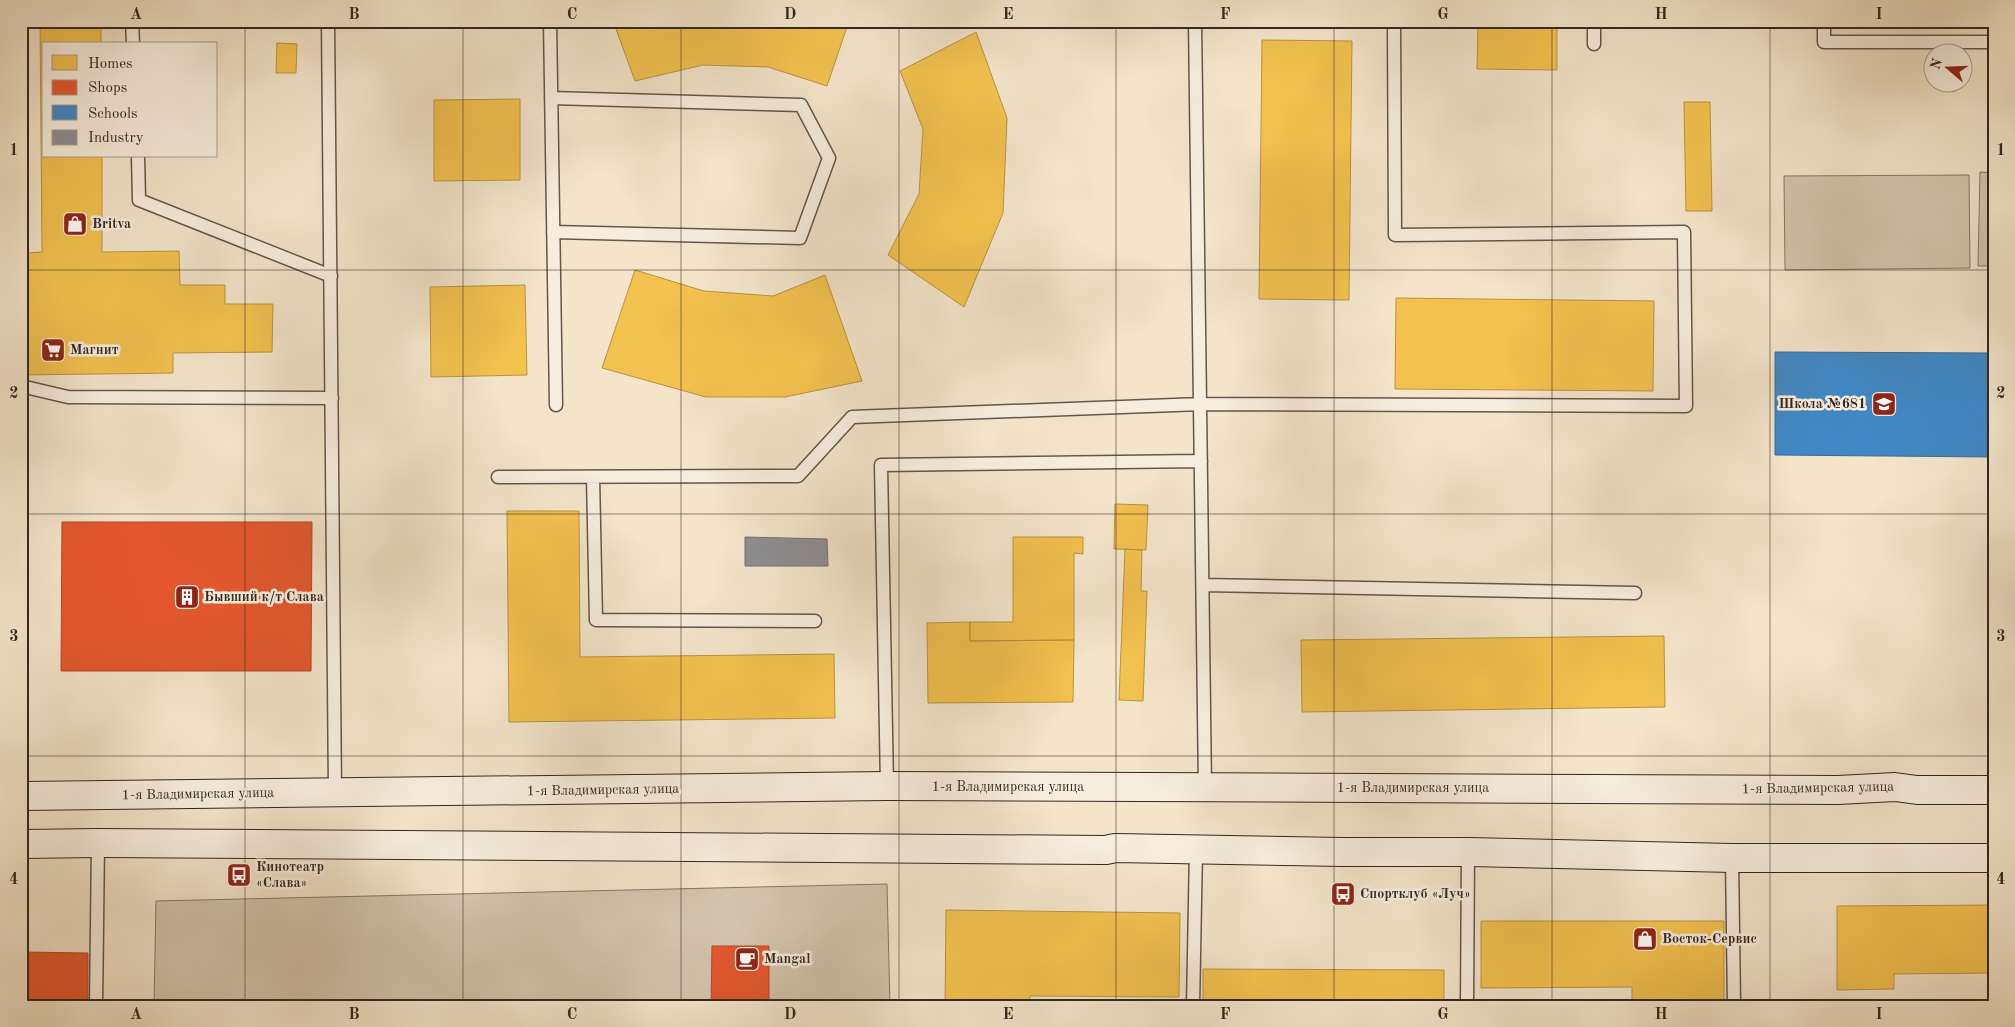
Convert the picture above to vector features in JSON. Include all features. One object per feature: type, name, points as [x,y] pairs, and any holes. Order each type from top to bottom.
[{"type":"main road","name":"1-я Владимирская улица","points":[[21,796],[887,786],[1838,790],[1895,787],[1916,790],[1994,790]]},
{"type":"main road","points":[[21,844],[1096,850],[1115,848],[1468,852],[1732,858],[1994,858]]},
{"type":"lane","points":[[132,21],[133,42]]},
{"type":"lane","points":[[328,21],[335,793]]},
{"type":"lane","points":[[550,21],[556,405]]},
{"type":"lane","points":[[1195,21],[1206,788]]},
{"type":"lane","points":[[498,477],[798,476],[852,417],[1201,404],[1686,406],[1684,232],[1395,235],[1394,21]]},
{"type":"lane","points":[[1594,21],[1594,44]]},
{"type":"lane","points":[[1824,21],[1824,42],[1994,42]]},
{"type":"lane","points":[[551,98],[801,105],[829,158],[800,238],[553,232]]},
{"type":"lane","points":[[138,158],[139,200],[331,276]]},
{"type":"lane","points":[[21,386],[68,398],[332,398]]},
{"type":"lane","points":[[887,786],[881,465],[1201,461]]},
{"type":"lane","points":[[593,477],[596,620],[815,621]]},
{"type":"lane","points":[[1203,585],[1635,593]]},
{"type":"lane","points":[[96,1006],[98,843]]},
{"type":"lane","points":[[1193,1006],[1196,850]]},
{"type":"lane","points":[[1467,1006],[1468,852]]},
{"type":"lane","points":[[1732,858],[1734,1006]]},
{"type":"shaded area","points":[[1980,172],[1994,173],[1994,266],[1978,266]]},
{"type":"shaded area","points":[[1969,175],[1970,268],[1785,270],[1784,176]]},
{"type":"shaded area","points":[[887,884],[890,1006],[154,1006],[156,901]]},
{"type":"building: Homes","points":[[40,21],[101,21],[101,42],[42,42],[42,158],[102,158],[102,252],[179,251],[180,285],[225,285],[225,304],[273,304],[272,352],[173,353],[173,373],[21,375],[21,301],[28,301],[27,253],[42,252]]},
{"type":"building: Homes","points":[[613,21],[849,21],[827,86],[768,67],[703,65],[635,81]]},
{"type":"building: Homes","points":[[1478,21],[1557,21],[1557,70],[1477,69]]},
{"type":"building: Homes","points":[[976,32],[1007,118],[1003,213],[964,307],[888,255],[919,194],[923,129],[900,71]]},
{"type":"building: Homes","points":[[1262,40],[1352,41],[1349,300],[1259,299]]},
{"type":"building: Homes","points":[[277,43],[297,44],[296,73],[276,73]]},
{"type":"building: Homes","points":[[520,99],[520,180],[434,181],[434,100]]},
{"type":"building: Homes","points":[[1684,102],[1710,102],[1712,211],[1686,211]]},
{"type":"building: Homes","points":[[635,270],[704,291],[773,296],[825,275],[862,381],[785,397],[706,397],[602,368]]},
{"type":"building: Homes","points":[[525,285],[527,375],[431,377],[430,287]]},
{"type":"building: Homes","points":[[1396,298],[1654,301],[1653,391],[1395,389]]},
{"type":"building: Homes","points":[[1115,504],[1148,505],[1146,550],[1114,549]]},
{"type":"building: Homes","points":[[507,511],[579,511],[580,657],[834,654],[835,718],[509,722]]},
{"type":"building: Homes","points":[[1013,537],[1083,537],[1083,554],[1074,553],[1074,640],[970,641],[970,622],[1013,622]]},
{"type":"building: Homes","points":[[1125,549],[1142,550],[1141,591],[1147,591],[1143,701],[1119,700]]},
{"type":"building: Homes","points":[[970,622],[970,641],[1074,640],[1073,702],[928,703],[927,623]]},
{"type":"building: Homes","points":[[1664,636],[1665,707],[1302,712],[1301,640]]},
{"type":"building: Homes","points":[[1994,905],[1994,973],[1894,974],[1894,989],[1837,990],[1837,906]]},
{"type":"building: Homes","points":[[946,910],[1180,913],[1179,997],[1030,996],[1029,1006],[945,1006]]},
{"type":"building: Homes","points":[[1481,921],[1724,921],[1724,1006],[1632,1006],[1632,987],[1481,988]]},
{"type":"building: Homes","points":[[1203,969],[1444,970],[1444,1006],[1203,1006]]},
{"type":"building: Shops","name":"Бывший к/т Слава","points":[[62,522],[312,522],[311,671],[61,671]]},
{"type":"building: Shops","points":[[712,946],[769,946],[769,1006],[711,1006]]},
{"type":"building: Shops","points":[[21,952],[88,953],[88,1006],[21,1006]]},
{"type":"building: Schools","name":"Школа №681","points":[[1775,352],[1994,353],[1994,457],[1775,455]]},
{"type":"building: Industry","points":[[745,537],[827,539],[828,566],[745,566]]},
{"type":"place","name":"Britva","points":[[75,224]]},
{"type":"place","name":"Магнит","points":[[53,350]]},
{"type":"place","name":"Школа №681","points":[[1884,404]]},
{"type":"place","name":"Бывший к/т Слава","points":[[187,597]]},
{"type":"place","name":"Кинотеатр «Слава»","points":[[239,875]]},
{"type":"place","name":"Спортклуб «Луч»","points":[[1343,894]]},
{"type":"place","name":"Восток-Сервис","points":[[1645,939]]},
{"type":"place","name":"Mangal","points":[[747,959]]}]
